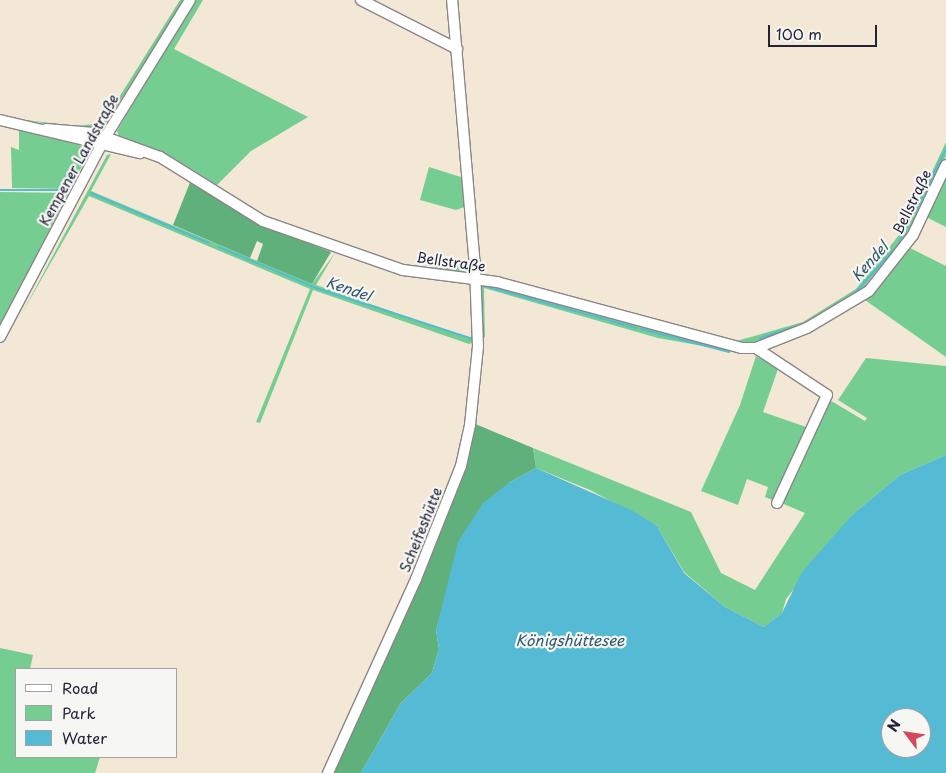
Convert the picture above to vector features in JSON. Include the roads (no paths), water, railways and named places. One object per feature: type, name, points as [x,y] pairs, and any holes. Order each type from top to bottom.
[{"type":"street","name":"Kempener Landstraße","points":[[0,337],[106,136],[190,0]]},
{"type":"street","points":[[361,0],[457,50]]},
{"type":"street","name":"Bellstraße","points":[[452,0],[475,280]]},
{"type":"street","name":"Bellstraße","points":[[0,120],[46,129],[106,136],[160,157],[263,221],[403,270],[506,284],[646,324],[756,348],[827,395],[777,503]]},
{"type":"street","name":"Bellstraße","points":[[46,129],[100,148],[160,157]]},
{"type":"street","name":"Bellstraße","points":[[756,348],[807,328],[869,291],[913,236],[946,165]]},
{"type":"street","name":"Scheifeshütte","points":[[328,773],[412,588],[461,466],[470,425],[478,346],[475,280]]},
{"type":"water","name":"Königshüttesee","points":[[946,455],[946,773],[361,773],[401,703],[432,673],[439,649],[436,630],[458,542],[483,503],[510,482],[536,468],[631,510],[657,526],[684,573],[725,607],[764,627],[782,613],[802,572],[853,514],[900,475]]},
{"type":"waterway","name":"Kendel","points":[[851,297],[898,245],[946,149]]},
{"type":"waterway","name":"Kendel","points":[[0,190],[62,190]]},
{"type":"waterway","name":"Kendel","points":[[91,193],[209,243]]},
{"type":"waterway","name":"Kendel","points":[[219,247],[316,288],[473,339]]},
{"type":"waterway","name":"Kendel","points":[[482,336],[481,285],[636,328]]},
{"type":"waterway","name":"Kendel","points":[[760,338],[803,324]]},
{"type":"waterway","name":"Kendel","points":[[641,329],[729,352]]}]
